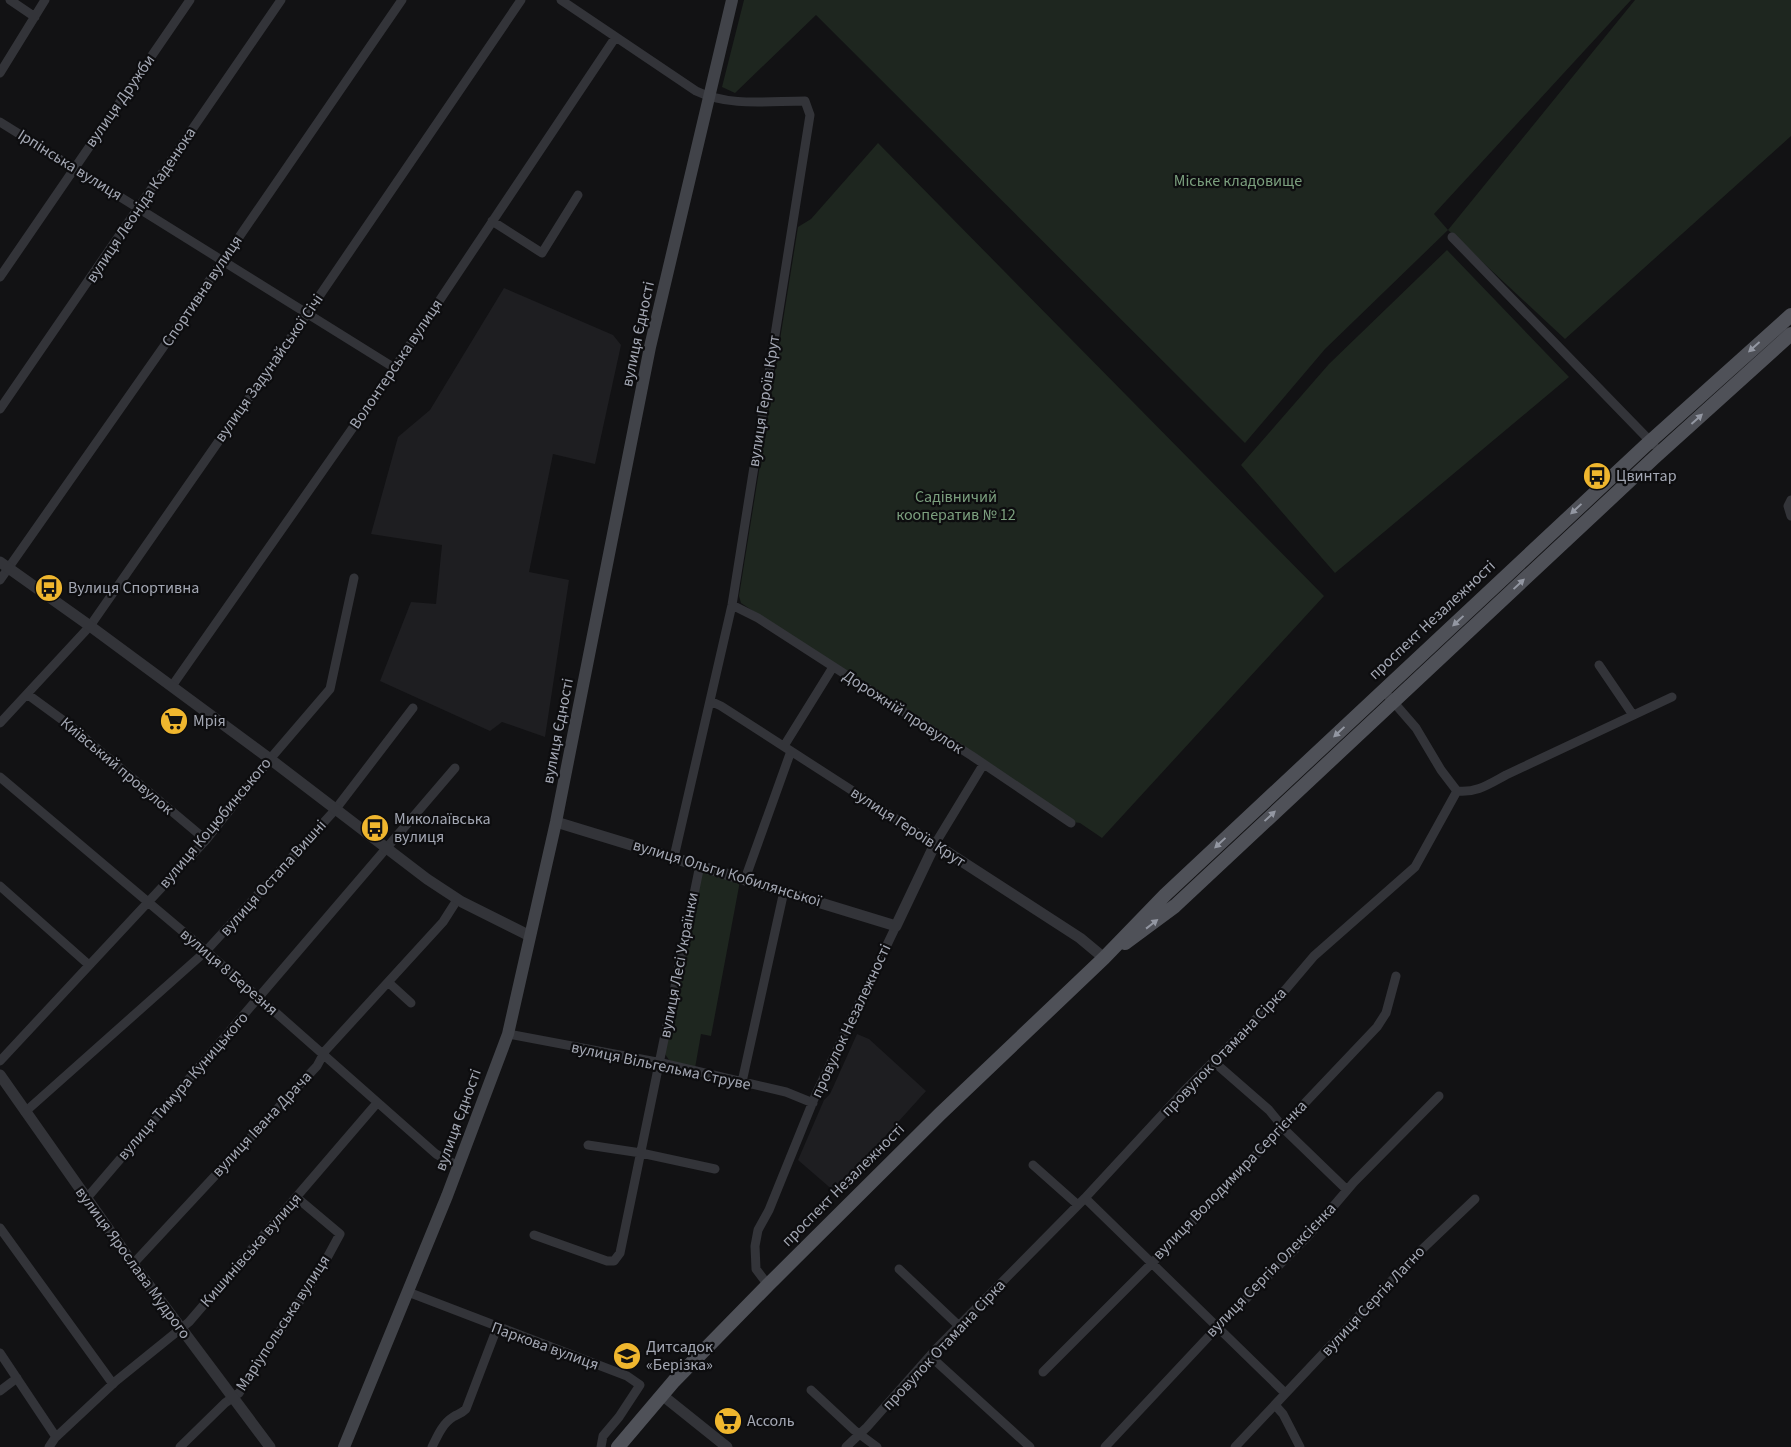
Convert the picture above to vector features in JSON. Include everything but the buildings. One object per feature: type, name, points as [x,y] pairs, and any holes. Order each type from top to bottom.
[{"type":"main road","name":"вулиця Єдності","points":[[344,1447],[408,1292],[508,1034],[556,822],[650,347],[732,0]]},
{"type":"main road","name":"проспект Незалежності","points":[[618,1447],[662,1395],[768,1285],[940,1114],[1104,958],[1160,899],[1651,441],[1791,315]]},
{"type":"main road","name":"проспект Незалежності","points":[[1104,958],[1141,933],[1170,909],[1661,452],[1791,334]]},
{"type":"main road","points":[[1160,899],[1170,909]]},
{"type":"street","points":[[10,0],[35,17]]},
{"type":"street","points":[[0,73],[45,0]]},
{"type":"street","name":"вулиця Дружби","points":[[0,277],[190,0]]},
{"type":"street","name":"вулиця Леоніда Каденюка","points":[[0,409],[281,0]]},
{"type":"street","name":"Спортивна вулиця","points":[[0,580],[5,566],[222,260],[402,0]]},
{"type":"street","name":"вулиця Задунайської Січі","points":[[0,723],[90,626],[308,313],[521,0]]},
{"type":"street","points":[[561,0],[615,38],[708,97]]},
{"type":"street","name":"Волонтерська вулиця","points":[[172,686],[289,521],[615,38]]},
{"type":"street","name":"вулиця Героїв Крут","points":[[674,857],[732,605],[810,115],[805,101],[725,101],[708,97]]},
{"type":"street","name":"Ірпінська вулиця","points":[[0,122],[393,367]]},
{"type":"street","points":[[492,221],[542,253],[578,195]]},
{"type":"street","points":[[1452,237],[1661,452]]},
{"type":"street","points":[[1791,500],[1788,506],[1791,516]]},
{"type":"street","points":[[5,566],[172,686],[386,849],[457,900],[530,936]]},
{"type":"street","name":"вулиця Коцюбинського","points":[[0,1061],[206,840],[270,759],[330,689],[354,578]]},
{"type":"street","name":"Дорожній провулок","points":[[732,605],[758,618],[972,756],[1071,823]]},
{"type":"street","points":[[1599,665],[1632,715]]},
{"type":"street","points":[[745,879],[787,748],[833,667]]},
{"type":"street","points":[[1383,690],[1416,728],[1441,770],[1457,791],[1469,792],[1484,788],[1506,775],[1672,697]]},
{"type":"street","name":"Київський провулок","points":[[27,694],[68,724],[206,840]]},
{"type":"street","name":"вулиця Героїв Крут","points":[[710,701],[787,748],[1080,938],[1104,958]]},
{"type":"street","name":"вулиця Остапа Вишні","points":[[25,1112],[206,951],[335,810],[413,708]]},
{"type":"street","name":"провулок Незалежності","points":[[768,1285],[756,1269],[756,1238],[813,1103],[935,844],[983,765]]},
{"type":"street","name":"вулиця Тимура Куницького","points":[[86,1199],[455,768]]},
{"type":"street","name":"вулиця 8 Березня","points":[[0,777],[206,951],[436,1154],[458,1166]]},
{"type":"street","name":"провулок Отамана Сірка","points":[[846,1447],[930,1356],[1086,1198],[1097,1183],[1286,989],[1314,956],[1415,867],[1428,839],[1457,791]]},
{"type":"street","name":"вулиця Ольги Кобилянської","points":[[556,822],[896,926]]},
{"type":"street","name":"вулиця Лесі Українки","points":[[534,1235],[614,1261],[620,1253],[700,865]]},
{"type":"street","points":[[0,886],[89,965]]},
{"type":"street","points":[[742,1082],[784,891]]},
{"type":"street","name":"вулиця Івана Драча","points":[[133,1264],[317,1066],[323,1055],[443,922],[457,900]]},
{"type":"street","name":"вулиця Володимира Сергієнка","points":[[1043,1372],[1151,1263],[1382,1020],[1396,976]]},
{"type":"street","points":[[388,982],[411,1003]]},
{"type":"street","name":"вулиця Вільгельма Струве","points":[[508,1034],[658,1062],[786,1092],[813,1103]]},
{"type":"street","points":[[1214,1062],[1258,1099],[1282,1126],[1347,1190]]},
{"type":"street","name":"вулиця Ярослава Мудрого","points":[[0,1075],[133,1264],[270,1447]]},
{"type":"street","name":"вулиця Сергія Олексієнка","points":[[1106,1447],[1217,1327],[1308,1236],[1347,1190],[1439,1096]]},
{"type":"street","name":"Кишинівська вулиця","points":[[50,1447],[56,1437],[113,1384],[180,1327],[189,1322],[377,1103]]},
{"type":"street","points":[[588,1145],[641,1153],[715,1168]]},
{"type":"street","points":[[1033,1165],[1078,1205]]},
{"type":"street","name":"Маріупольська вулиця","points":[[180,1447],[239,1393],[321,1269],[340,1234],[296,1197]]},
{"type":"street","points":[[1086,1198],[1285,1392]]},
{"type":"street","name":"вулиця Сергія Лагно","points":[[1235,1447],[1414,1257],[1474,1199]]},
{"type":"street","points":[[0,1228],[113,1384]]},
{"type":"street","points":[[899,1269],[959,1326]]},
{"type":"street","name":"Паркова вулиця","points":[[408,1292],[497,1328],[627,1376],[640,1385],[620,1417],[603,1436],[601,1447]]},
{"type":"street","points":[[432,1447],[441,1429],[454,1416],[460,1415],[466,1410],[497,1328]]},
{"type":"street","points":[[0,1353],[56,1437]]},
{"type":"street","points":[[930,1356],[1030,1447]]},
{"type":"street","points":[[0,1392],[17,1378]]},
{"type":"street","points":[[811,1390],[859,1434],[877,1447]]},
{"type":"street","points":[[662,1395],[727,1447]]},
{"type":"street","points":[[1274,1406],[1283,1414],[1300,1447]]},
{"type":"shaded area","points":[[504,288],[613,335],[621,345],[595,464],[553,454],[529,572],[569,580],[545,737],[502,722],[490,731],[380,681],[411,602],[436,604],[442,545],[371,534],[398,437],[430,410]]},
{"type":"shaded area","points":[[857,1034],[869,1039],[926,1091],[835,1192],[798,1160],[824,1100],[830,1094]]},
{"type":"green space","name":"Міське кладовище","points":[[744,0],[1631,0],[1434,214],[1448,230],[1325,349],[1245,443],[816,15],[735,93],[722,87]]},
{"type":"green space","points":[[1635,0],[1791,0],[1791,136],[1565,339],[1448,230]]},
{"type":"green space","name":"Садівничий кооператив № 12","points":[[878,143],[1324,596],[1102,838],[1080,823],[1073,822],[741,603],[739,596],[798,227],[811,219]]},
{"type":"green space","points":[[1447,250],[1569,377],[1335,573],[1241,465],[1329,364]]},
{"type":"green space","points":[[700,871],[740,881],[711,1036],[701,1034],[695,1068],[669,1060],[665,1054]]},
{"type":"place","name":"Цвинтар","points":[[1597,476]]},
{"type":"place","name":"Вулиця Спортивна","points":[[49,588]]},
{"type":"place","name":"Мрія","points":[[174,721]]},
{"type":"place","name":"Миколаївська вулиця","points":[[375,828]]},
{"type":"place","name":"Дитсадок «Берізка»","points":[[627,1356]]},
{"type":"place","name":"Ассоль","points":[[728,1421]]}]
